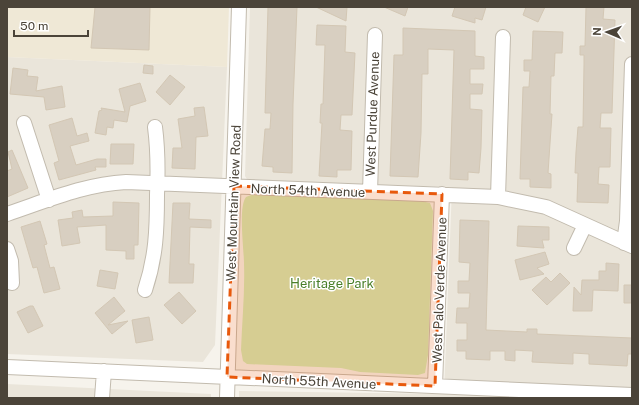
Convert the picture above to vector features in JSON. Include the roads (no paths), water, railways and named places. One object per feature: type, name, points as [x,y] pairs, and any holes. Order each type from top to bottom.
[{"type":"street","name":"West Mountain View Road","points":[[227,398],[240,7]]},
{"type":"street","name":"West Purdue Avenue","points":[[370,192],[375,35]]},
{"type":"street","points":[[498,197],[503,37]]},
{"type":"street","points":[[628,244],[627,221],[632,64]]},
{"type":"street","points":[[24,123],[49,200]]},
{"type":"street","points":[[145,290],[153,267],[156,246],[158,149],[155,127]]},
{"type":"street","name":"North 54th Avenue","points":[[7,214],[85,188],[108,183],[442,194],[498,197],[546,206],[628,244]]},
{"type":"street","name":"West Palo Verde Avenue","points":[[435,386],[442,194]]},
{"type":"street","points":[[574,248],[585,225]]},
{"type":"street","points":[[7,249],[11,261],[12,283]]},
{"type":"street","name":"North 55th Avenue","points":[[7,367],[435,386],[615,396],[632,395]]},
{"type":"street","points":[[102,398],[104,371]]},
{"type":"park label","name":"Heritage Park","points":[[332,283]]}]
